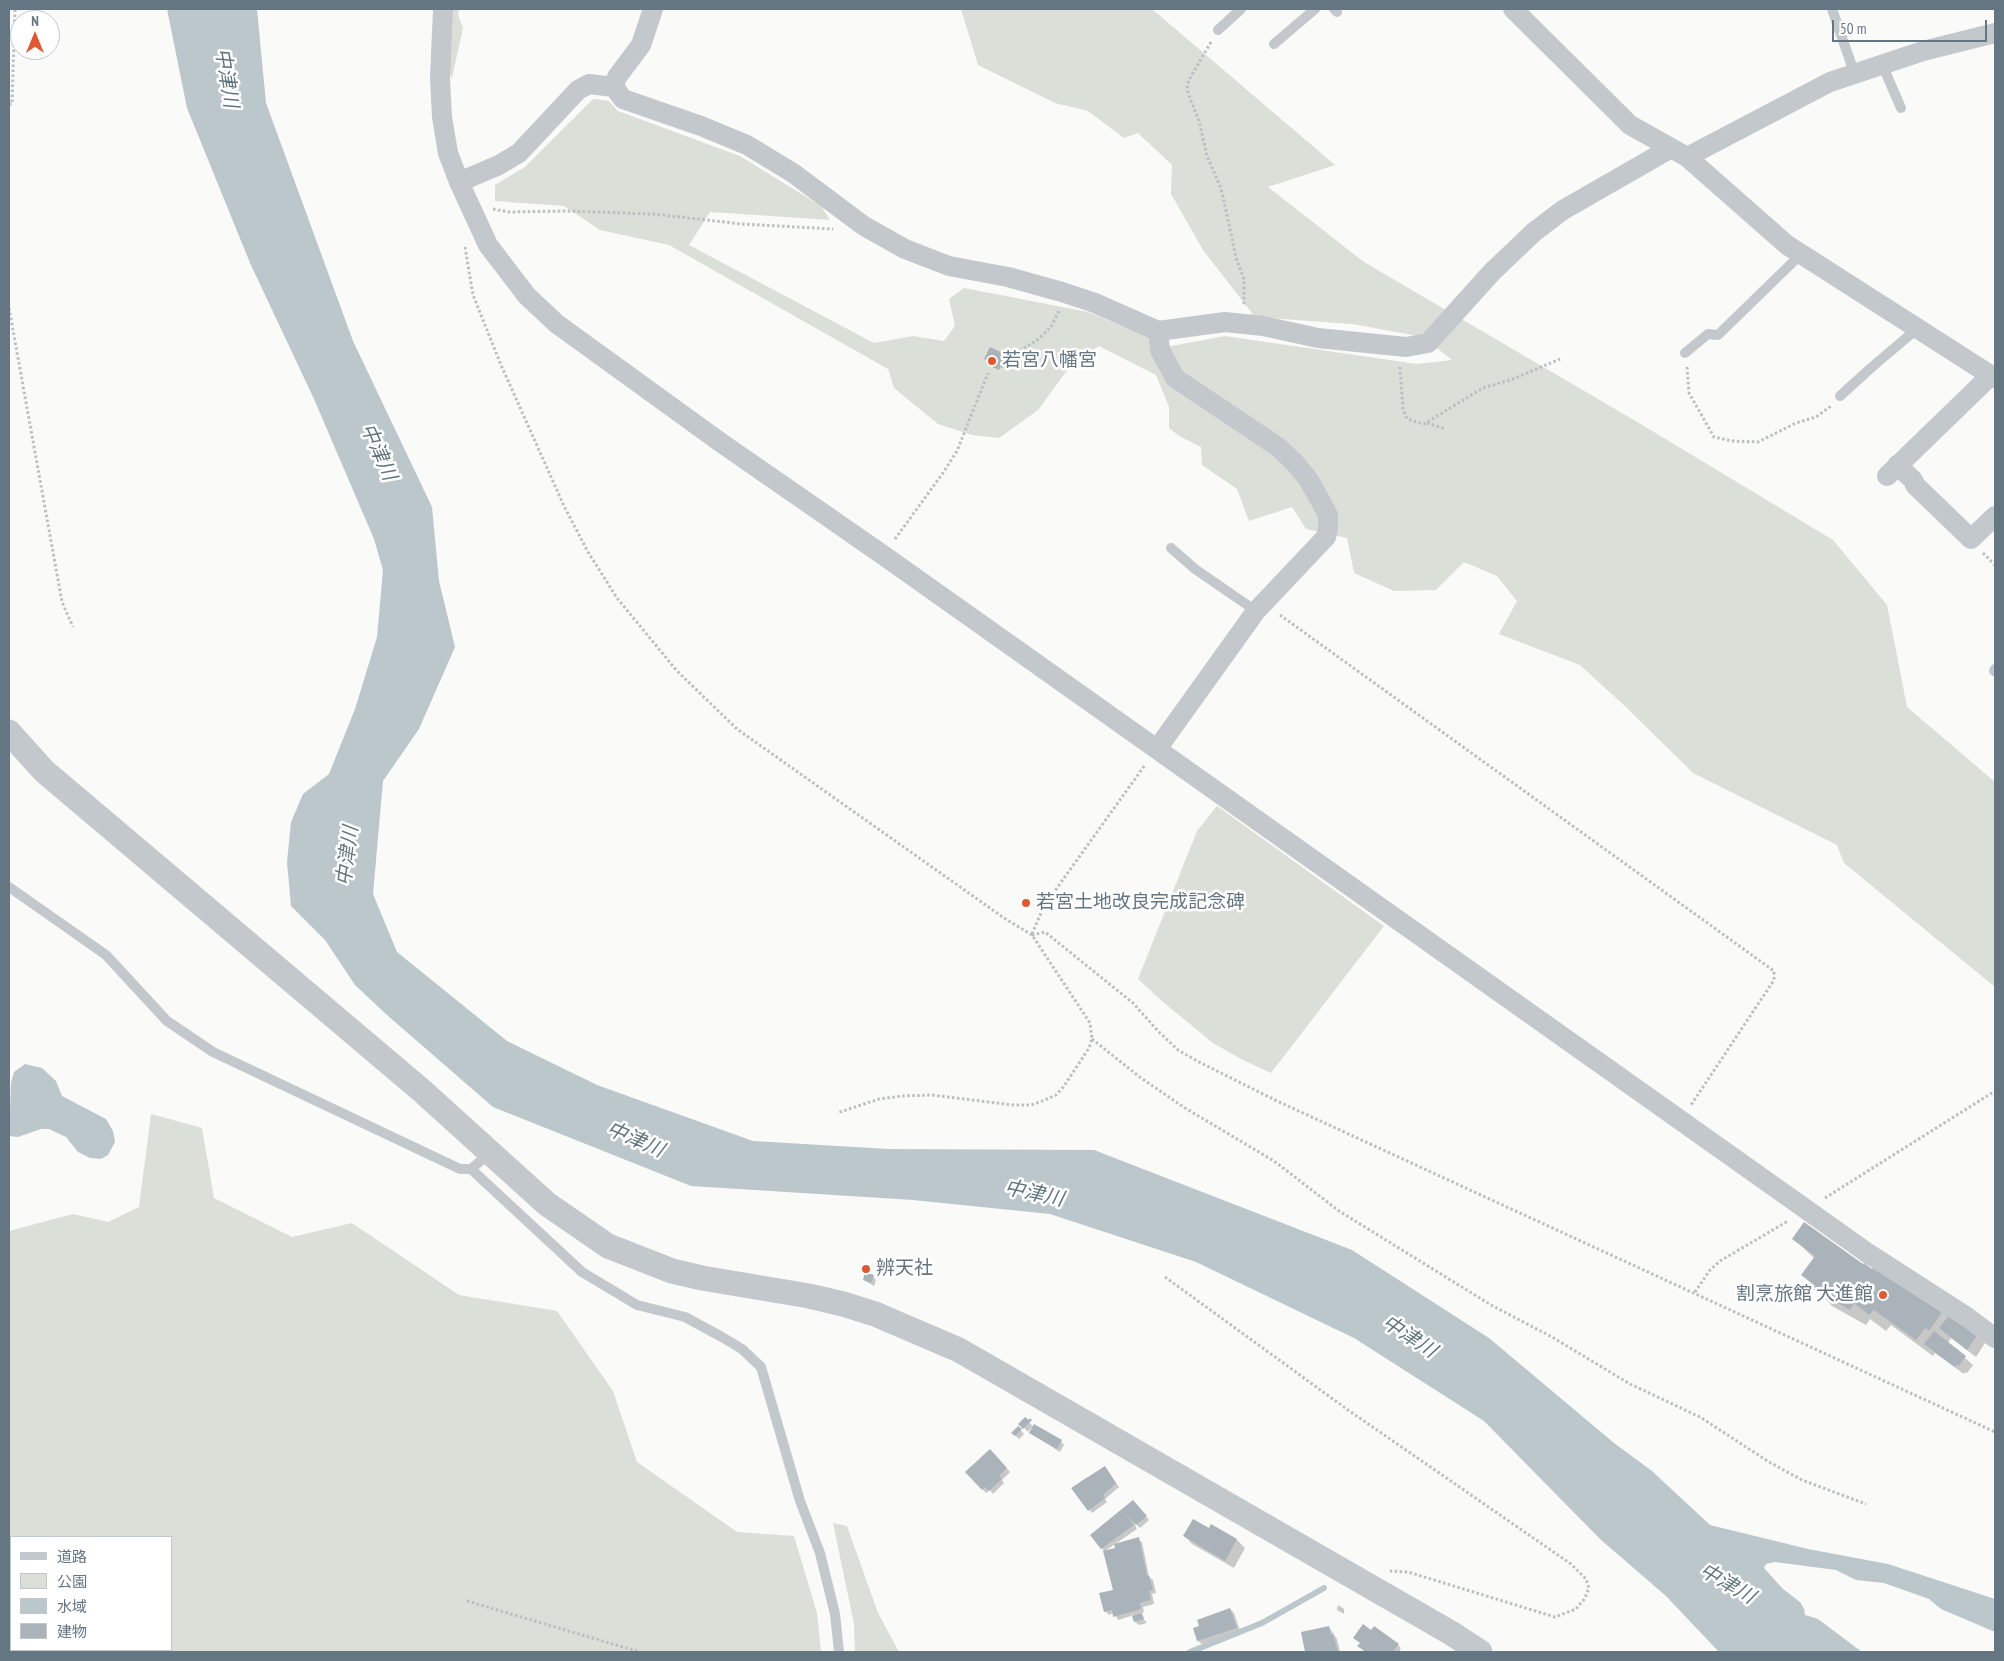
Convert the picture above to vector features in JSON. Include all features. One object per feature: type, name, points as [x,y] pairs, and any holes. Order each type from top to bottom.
[{"type":"street","points":[[443,9],[440,78],[442,117],[448,153],[458,182],[488,245],[527,296],[557,324],[720,442],[883,555],[1866,1252],[1967,1317],[1995,1338]]},
{"type":"street","points":[[614,87],[618,77],[641,44],[653,9]]},
{"type":"street","points":[[1513,9],[1630,125],[1679,153],[1788,246],[1992,377],[1984,382],[1892,471],[1912,480],[1915,486],[1971,539],[1995,516]]},
{"type":"street","points":[[458,182],[499,165],[519,153],[578,90],[589,84],[614,87],[623,99],[701,126],[746,145],[793,173],[864,226],[906,249],[949,266],[1008,277],[1068,294],[1095,303],[1158,331],[1224,322],[1263,326],[1318,338],[1406,347],[1428,343],[1492,272],[1534,232],[1563,210],[1679,153],[1854,72],[1995,33]]},
{"type":"street","points":[[1157,749],[1260,607],[1326,537],[1328,515],[1308,479],[1283,452],[1175,378],[1160,350],[1158,331]]},
{"type":"street","points":[[9,732],[44,771],[421,1090],[547,1204],[608,1246],[672,1271],[702,1278],[810,1296],[843,1304],[875,1314],[958,1350],[1452,1633],[1480,1652]]},
{"type":"lane","points":[[1218,30],[1241,9]]},
{"type":"lane","points":[[1274,44],[1315,9]]},
{"type":"lane","points":[[1832,9],[1854,72]]},
{"type":"lane","points":[[1882,64],[1901,108]]},
{"type":"lane","points":[[1685,353],[1708,334],[1718,334],[1794,261],[1799,252]]},
{"type":"lane","points":[[1840,396],[1918,328]]},
{"type":"lane","points":[[1171,548],[1195,569],[1260,607]]},
{"type":"lane","points":[[9,887],[106,955],[167,1021],[213,1052],[460,1169],[471,1169],[490,1153]]},
{"type":"lane","points":[[471,1169],[582,1272],[637,1305],[685,1317],[722,1336],[742,1349],[762,1367],[800,1500],[820,1553],[835,1614],[839,1652]]},
{"type":"path","points":[[9,104],[12,104],[15,9]]},
{"type":"path","points":[[1218,30],[1187,85],[1207,156],[1220,186],[1236,258],[1244,279],[1244,307],[1235,323]]},
{"type":"path","points":[[468,203],[508,212],[565,211],[653,214],[742,224],[857,230],[864,226]]},
{"type":"path","points":[[463,238],[473,294],[501,365],[564,506],[588,552],[617,598],[677,671],[738,729],[1004,918],[1032,935],[1090,1023],[1092,1039],[1089,1048],[1064,1086],[1056,1095],[1031,1104],[1013,1105],[932,1094],[879,1099],[837,1113]]},
{"type":"path","points":[[1015,353],[1036,342],[1051,327],[1068,294]]},
{"type":"path","points":[[9,308],[62,602],[73,627]]},
{"type":"path","points":[[1398,346],[1403,410],[1407,419],[1446,429]]},
{"type":"path","points":[[1685,353],[1689,393],[1714,438],[1758,442],[1796,423],[1816,417],[1836,402],[1840,396]]},
{"type":"path","points":[[1426,423],[1483,388],[1513,380],[1560,359]]},
{"type":"path","points":[[883,555],[957,451],[988,372]]},
{"type":"path","points":[[1260,607],[1774,970],[1774,980],[1681,1121]]},
{"type":"path","points":[[1032,935],[1044,906],[1157,749]]},
{"type":"path","points":[[1032,935],[1045,932],[1133,1003],[1178,1050],[1199,1062],[1277,1101],[1695,1292],[1995,1432]]},
{"type":"path","points":[[1092,1039],[1141,1078],[1193,1113],[1274,1161],[1339,1211],[1491,1305],[1552,1337],[1630,1384],[1700,1417],[1768,1462],[1802,1480],[1843,1497],[1866,1504]]},
{"type":"path","points":[[1695,1292],[1710,1270],[1720,1261],[1807,1210],[1995,1091]]},
{"type":"path","points":[[1165,1277],[1348,1410],[1571,1564],[1586,1579],[1589,1588],[1585,1598],[1576,1609],[1555,1617],[1408,1572],[1388,1571],[1380,1576],[1372,1588]]},
{"type":"path","points":[[467,1601],[640,1652]]},
{"type":"green space","points":[[452,9],[459,9],[458,15],[463,28],[452,78],[448,72]]},
{"type":"green space","points":[[961,9],[1152,9],[1335,165],[1268,187],[1364,262],[1639,423],[1833,540],[1887,605],[1907,707],[1995,782],[1995,987],[1844,863],[1837,845],[1693,773],[1580,665],[1499,634],[1517,601],[1497,576],[1464,562],[1436,590],[1394,591],[1354,573],[1347,538],[1306,529],[1292,507],[1249,521],[1237,489],[1202,465],[1201,447],[1179,436],[1169,428],[1169,407],[1156,375],[1099,346],[1071,365],[1038,410],[999,438],[972,435],[938,424],[894,388],[888,369],[669,245],[600,230],[564,206],[495,201],[495,185],[525,167],[593,99],[609,101],[618,111],[740,156],[821,206],[830,220],[710,212],[689,245],[874,343],[913,336],[944,341],[955,326],[949,299],[964,288],[1088,312],[1171,346],[1225,336],[1417,364],[1452,360],[1423,337],[1352,324],[1255,317],[1203,250],[1171,194],[1172,165],[1138,133],[1124,138],[1088,111],[1055,103],[978,65]]},
{"type":"green space","points":[[1217,806],[1384,926],[1271,1073],[1213,1043],[1138,979],[1197,831]]},
{"type":"green space","points":[[151,1114],[202,1128],[214,1198],[292,1237],[352,1223],[459,1295],[557,1311],[613,1391],[637,1462],[737,1532],[794,1536],[817,1613],[821,1652],[9,1652],[9,1231],[73,1214],[108,1222],[139,1207]]},
{"type":"green space","points":[[833,1523],[847,1526],[878,1613],[899,1652],[855,1652],[854,1624]]},
{"type":"water","name":"中津川","points":[[167,9],[257,9],[266,103],[353,341],[432,507],[439,581],[455,647],[419,729],[383,781],[373,894],[397,952],[507,1041],[597,1085],[753,1141],[889,1149],[1094,1150],[1352,1250],[1489,1338],[1614,1443],[1652,1471],[1710,1525],[1808,1549],[1888,1564],[1995,1599],[1995,1632],[1941,1609],[1929,1599],[1884,1583],[1856,1580],[1836,1570],[1775,1562],[1766,1564],[1764,1568],[1783,1589],[1800,1602],[1805,1615],[1818,1619],[1862,1652],[1719,1652],[1666,1596],[1600,1539],[1484,1421],[1354,1338],[1196,1262],[1050,1214],[913,1200],[691,1186],[493,1107],[387,1015],[355,985],[325,940],[291,906],[287,862],[291,822],[303,794],[329,774],[355,709],[377,637],[383,570],[374,539],[314,399],[250,263],[187,108]]},
{"type":"water","points":[[25,1064],[42,1068],[56,1081],[62,1096],[106,1119],[113,1131],[115,1142],[108,1155],[101,1159],[90,1158],[78,1152],[66,1137],[49,1129],[41,1129],[18,1137],[9,1136],[11,1083],[14,1072]]},
{"type":"building","points":[[990,347],[1005,354],[999,366],[996,364],[995,367],[986,364],[988,361],[984,359]]},
{"type":"building","points":[[1804,1222],[1863,1264],[1872,1269],[1875,1265],[1945,1308],[1929,1331],[1925,1328],[1916,1340],[1874,1310],[1869,1315],[1854,1303],[1850,1310],[1814,1290],[1816,1286],[1801,1275],[1815,1256],[1792,1239]]},
{"type":"building","points":[[865,1272],[874,1275],[871,1283],[863,1280]]},
{"type":"building","points":[[1951,1313],[1978,1334],[1967,1350],[1939,1328]]},
{"type":"building","points":[[1934,1331],[1966,1356],[1959,1366],[1955,1367],[1924,1344]]},
{"type":"building","points":[[1025,1417],[1032,1420],[1023,1429],[1018,1424]]},
{"type":"building","points":[[1034,1424],[1062,1440],[1057,1449],[1029,1433]]},
{"type":"building","points":[[1018,1426],[1022,1429],[1015,1436],[1011,1433]]},
{"type":"building","points":[[990,1449],[1007,1468],[999,1476],[1002,1479],[989,1491],[985,1487],[982,1490],[965,1472]]},
{"type":"building","points":[[1105,1466],[1116,1483],[1103,1495],[1105,1498],[1088,1511],[1071,1488]]},
{"type":"building","points":[[1133,1500],[1147,1516],[1136,1525],[1125,1513],[1134,1525],[1101,1549],[1090,1535]]},
{"type":"building","points":[[1193,1519],[1209,1528],[1211,1524],[1237,1539],[1225,1561],[1183,1536]]},
{"type":"building","points":[[1139,1537],[1147,1576],[1149,1575],[1153,1590],[1149,1591],[1151,1600],[1140,1603],[1141,1609],[1113,1617],[1112,1610],[1104,1612],[1099,1593],[1113,1590],[1103,1551],[1115,1548],[1114,1544]]},
{"type":"building","points":[[1230,1608],[1237,1628],[1197,1641],[1193,1628],[1199,1626],[1197,1620]]},
{"type":"building","points":[[1142,1613],[1144,1619],[1134,1622],[1132,1616]]},
{"type":"building","points":[[1363,1624],[1371,1630],[1374,1626],[1399,1644],[1392,1652],[1366,1652],[1357,1646],[1360,1643],[1353,1638]]},
{"type":"building","points":[[1329,1626],[1338,1652],[1305,1652],[1301,1632]]},
{"type":"waterway","points":[[1190,1652],[1262,1623],[1324,1588]]},
{"type":"place","name":"若宮八幡宮","points":[[992,361]]},
{"type":"place","name":"若宮土地改良完成記念碑","points":[[1026,903]]},
{"type":"place","name":"辨天社","points":[[866,1269]]},
{"type":"place","name":"割烹旅館 大進館","points":[[1883,1295]]}]
